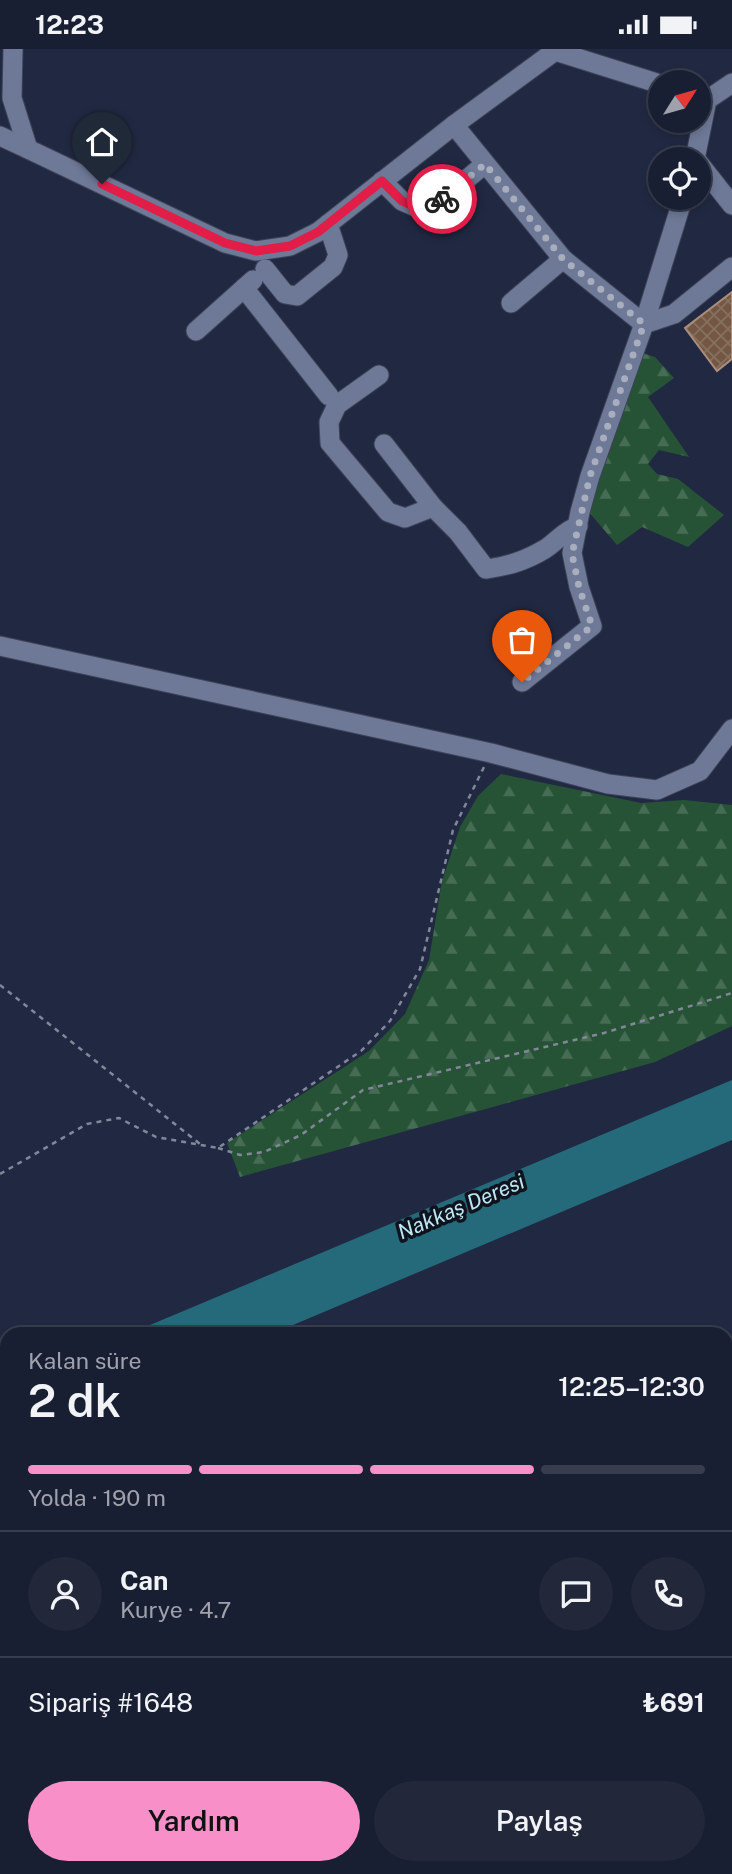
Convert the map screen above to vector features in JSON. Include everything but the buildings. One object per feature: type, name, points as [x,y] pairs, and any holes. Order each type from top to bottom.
[{"type":"street","points":[[13,49],[12,97],[28,149]]},
{"type":"street","points":[[0,136],[225,243],[256,251],[290,246],[328,224],[555,50],[648,80]]},
{"type":"street","points":[[711,94],[732,83]]},
{"type":"street","points":[[454,125],[563,259],[644,324]]},
{"type":"street","points":[[382,181],[402,201],[420,209],[444,198],[485,164]]},
{"type":"street","points":[[711,179],[732,205]]},
{"type":"street","points":[[522,682],[592,626],[572,554],[590,476],[644,324],[679,210]]},
{"type":"street","points":[[265,269],[285,294],[297,296],[333,267],[338,255],[328,224]]},
{"type":"street","points":[[196,331],[265,269],[273,249]]},
{"type":"street","points":[[511,303],[563,259]]},
{"type":"street","points":[[644,324],[674,314],[732,267]]},
{"type":"street","points":[[244,288],[329,396]]},
{"type":"street","points":[[379,375],[337,405],[329,422],[330,443],[388,512],[405,518],[433,507]]},
{"type":"street","points":[[384,443],[433,507],[457,531],[486,569],[512,566],[546,548],[571,528],[578,526]]},
{"type":"street","points":[[0,646],[491,753],[608,784],[657,790],[700,771],[732,729]]},
{"type":"path","points":[[218,1148],[361,1051],[390,1021],[420,969],[453,830],[491,753]]},
{"type":"path","points":[[0,985],[203,1146]]},
{"type":"path","points":[[0,1174],[87,1124],[119,1118],[156,1137],[218,1148],[240,1155],[264,1152],[301,1135],[363,1090],[604,1033],[732,993]]},
{"type":"green space","points":[[636,351],[655,357],[674,378],[648,397],[689,457],[659,450],[648,464],[657,474],[678,479],[724,515],[688,547],[642,527],[617,545],[588,511]]},
{"type":"green space","points":[[501,774],[641,803],[684,800],[732,805],[732,1026],[655,1062],[240,1177],[227,1143],[369,1051],[405,1014],[429,960],[442,881],[460,827],[478,796]]},
{"type":"water","name":"Nakkaş Deresi","points":[[732,1080],[732,1140],[288,1327],[145,1327]]},
{"type":"way so far","points":[[442,199],[485,164],[563,259],[644,324],[590,476],[572,554],[592,626],[522,682]]},
{"type":"route","points":[[102,184],[225,243],[256,251],[290,246],[318,232],[382,181],[402,201],[420,209],[442,199]]}]
